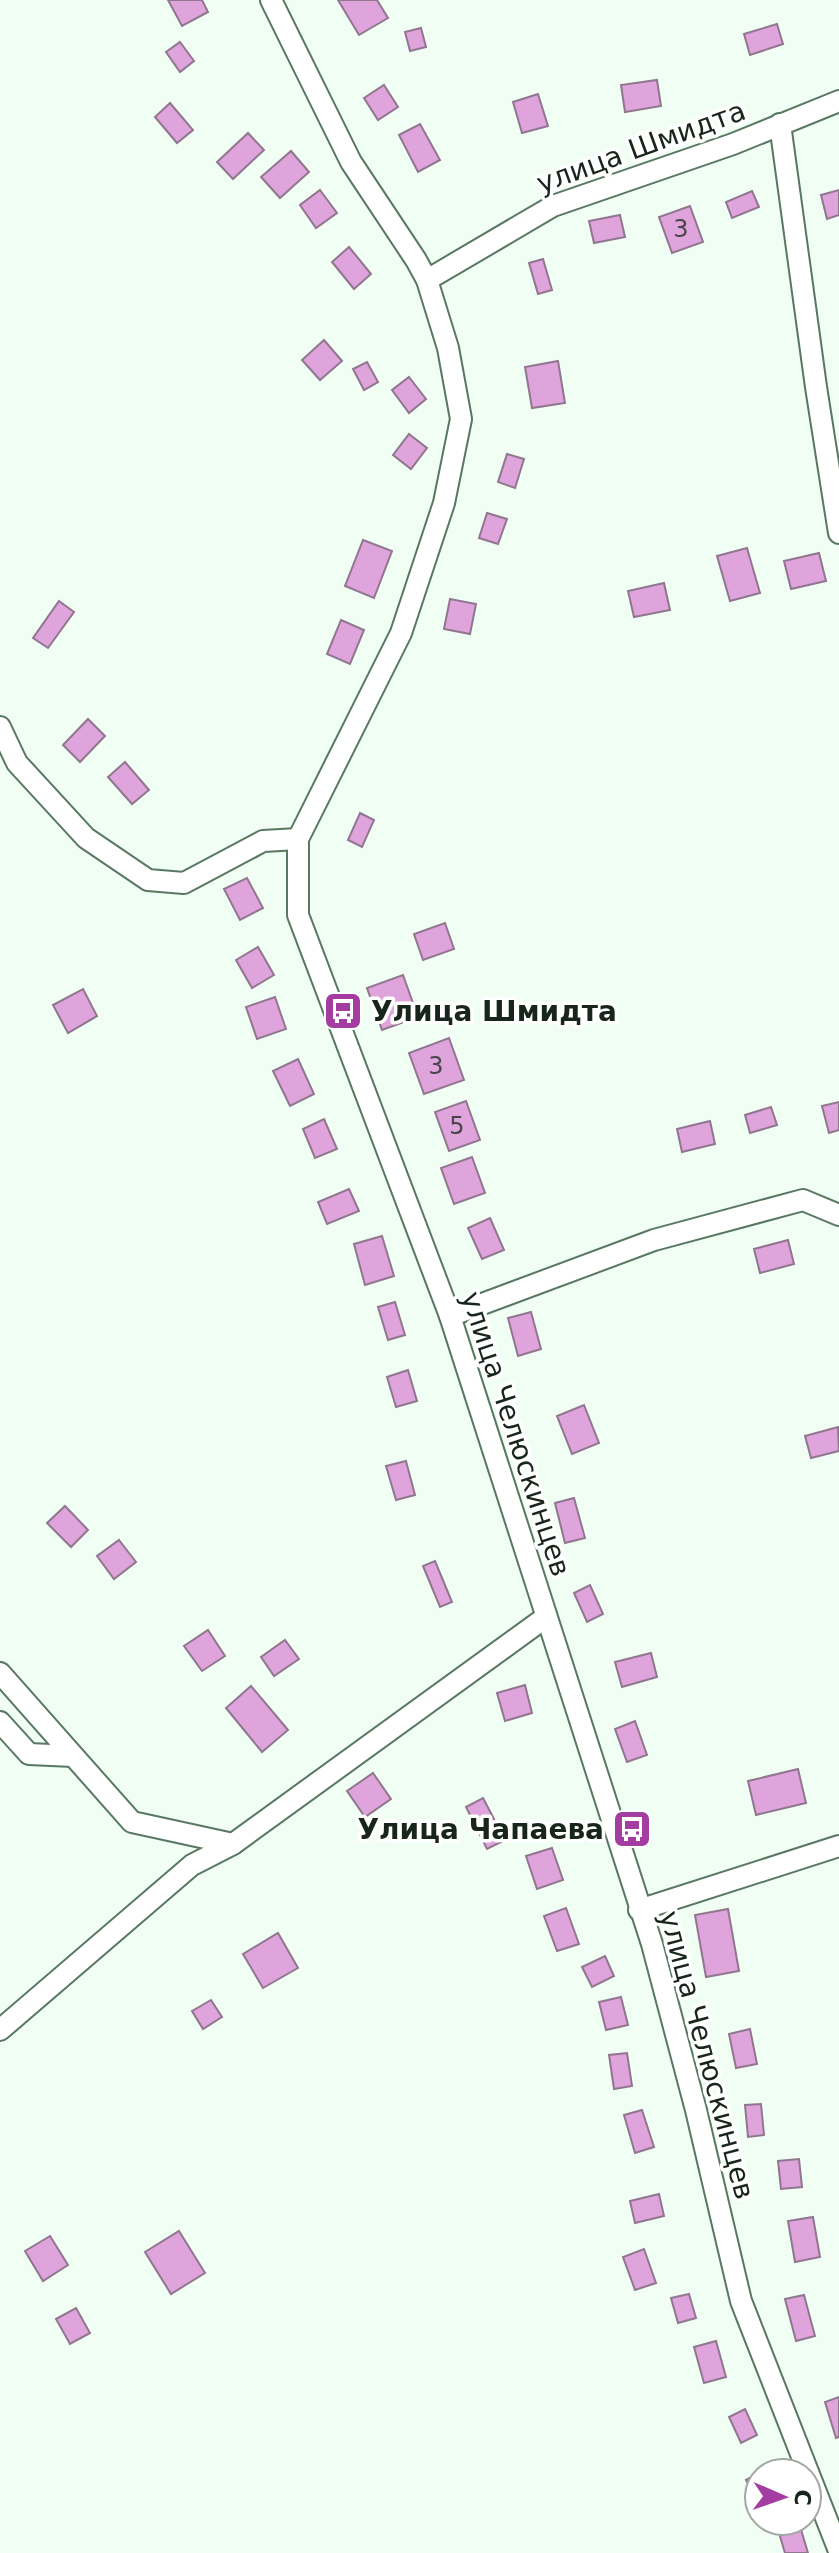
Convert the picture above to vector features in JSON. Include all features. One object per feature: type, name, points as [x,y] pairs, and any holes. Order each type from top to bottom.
[{"type":"street","name":"улица Челюскинцев","points":[[271,0],[351,162],[427,280],[448,348],[461,419],[444,503],[401,633],[298,839],[298,915],[450,1316],[652,1944],[696,2110],[741,2301],[839,2551]]},
{"type":"street","name":"улица Шмидта","points":[[427,280],[553,206],[733,144],[839,101]]},
{"type":"street","points":[[780,124],[839,533]]},
{"type":"street","points":[[0,727],[9,768],[86,838],[148,880],[184,883],[263,841],[298,839]]},
{"type":"street","points":[[450,1316],[654,1240],[803,1200],[839,1215]]},
{"type":"street","points":[[0,2030],[192,1865],[233,1844],[546,1617]]},
{"type":"street","points":[[0,1673],[132,1822],[233,1844]]},
{"type":"street","points":[[0,1722],[29,1754],[73,1756]]},
{"type":"street","points":[[639,1910],[839,1846]]},
{"type":"building","points":[[168,0],[202,0],[208,12],[182,26]]},
{"type":"building","points":[[338,0],[377,0],[388,18],[359,35]]},
{"type":"building","points":[[777,24],[783,44],[750,55],[744,34]]},
{"type":"building","points":[[421,28],[426,47],[410,51],[405,32]]},
{"type":"building","points":[[180,42],[194,61],[180,72],[166,52]]},
{"type":"building","points":[[657,80],[661,106],[625,112],[621,85]]},
{"type":"building","points":[[384,85],[398,107],[378,120],[364,98]]},
{"type":"building","points":[[538,94],[548,126],[522,133],[513,102]]},
{"type":"building","points":[[170,103],[193,130],[177,143],[155,117]]},
{"type":"building","points":[[420,124],[440,160],[418,172],[399,135]]},
{"type":"building","points":[[248,133],[264,150],[233,179],[217,162]]},
{"type":"building","points":[[291,151],[309,172],[280,198],[261,177]]},
{"type":"building","points":[[320,190],[337,213],[316,228],[300,205]]},
{"type":"building","points":[[839,190],[839,215],[827,219],[821,195]]},
{"type":"building","points":[[752,191],[759,207],[732,218],[726,202]]},
{"type":"building","points":[[690,206],[703,242],[672,253],[659,217]]},
{"type":"building","points":[[620,215],[625,237],[594,243],[589,221]]},
{"type":"building","points":[[349,247],[371,274],[354,289],[332,262]]},
{"type":"building","points":[[543,259],[552,290],[538,294],[529,263]]},
{"type":"building","points":[[324,340],[342,361],[320,380],[302,360]]},
{"type":"building","points":[[558,361],[565,403],[532,408],[525,367]]},
{"type":"building","points":[[367,362],[378,382],[364,390],[353,369]]},
{"type":"building","points":[[409,377],[426,399],[409,413],[392,390]]},
{"type":"building","points":[[409,434],[427,448],[411,469],[393,455]]},
{"type":"building","points":[[507,454],[524,459],[515,488],[498,482]]},
{"type":"building","points":[[487,513],[507,519],[498,544],[479,538]]},
{"type":"building","points":[[363,540],[392,551],[374,598],[345,586]]},
{"type":"building","points":[[747,548],[760,593],[730,601],[717,556]]},
{"type":"building","points":[[819,553],[826,581],[791,589],[784,561]]},
{"type":"building","points":[[664,583],[670,610],[634,617],[628,591]]},
{"type":"building","points":[[450,599],[476,604],[470,634],[444,629]]},
{"type":"building","points":[[59,601],[74,612],[48,648],[33,638]]},
{"type":"building","points":[[341,620],[364,630],[350,664],[327,654]]},
{"type":"building","points":[[88,719],[105,736],[80,762],[63,745]]},
{"type":"building","points":[[125,762],[149,790],[132,804],[108,777]]},
{"type":"building","points":[[360,813],[374,820],[362,847],[348,840]]},
{"type":"building","points":[[247,878],[263,908],[240,920],[224,889]]},
{"type":"building","points":[[445,923],[454,949],[423,960],[414,934]]},
{"type":"building","points":[[258,947],[274,975],[252,988],[236,960]]},
{"type":"building","points":[[403,975],[418,1017],[382,1030],[367,988]]},
{"type":"building","points":[[83,989],[97,1016],[68,1033],[53,1005]]},
{"type":"building","points":[[275,997],[286,1029],[257,1039],[246,1007]]},
{"type":"building","points":[[449,1038],[464,1080],[424,1094],[409,1053]]},
{"type":"building","points":[[298,1059],[314,1094],[290,1106],[273,1071]]},
{"type":"building","points":[[466,1101],[480,1140],[449,1151],[435,1112]]},
{"type":"building","points":[[839,1102],[839,1130],[829,1133],[822,1106]]},
{"type":"building","points":[[771,1107],[777,1125],[750,1133],[745,1115]]},
{"type":"building","points":[[324,1119],[337,1149],[315,1158],[303,1129]]},
{"type":"building","points":[[710,1121],[715,1144],[682,1152],[677,1129]]},
{"type":"building","points":[[472,1157],[485,1193],[454,1204],[441,1168]]},
{"type":"building","points":[[349,1189],[359,1211],[327,1224],[318,1202]]},
{"type":"building","points":[[490,1218],[504,1250],[482,1259],[468,1228]]},
{"type":"building","points":[[382,1236],[394,1276],[365,1285],[354,1244]]},
{"type":"building","points":[[788,1240],[794,1264],[760,1273],[754,1249]]},
{"type":"building","points":[[395,1302],[405,1335],[388,1340],[378,1307]]},
{"type":"building","points":[[531,1312],[541,1349],[518,1356],[508,1318]]},
{"type":"building","points":[[408,1370],[417,1401],[396,1407],[387,1377]]},
{"type":"building","points":[[584,1405],[599,1443],[572,1454],[557,1416]]},
{"type":"building","points":[[838,1427],[839,1451],[811,1458],[805,1436]]},
{"type":"building","points":[[406,1461],[415,1495],[396,1500],[386,1466]]},
{"type":"building","points":[[574,1498],[585,1538],[565,1543],[555,1503]]},
{"type":"building","points":[[65,1506],[88,1530],[71,1547],[47,1523]]},
{"type":"building","points":[[119,1540],[136,1562],[114,1579],[97,1556]]},
{"type":"building","points":[[435,1561],[452,1602],[440,1607],[423,1566]]},
{"type":"building","points":[[590,1585],[603,1614],[587,1622],[574,1593]]},
{"type":"building","points":[[208,1630],[225,1656],[202,1671],[184,1646]]},
{"type":"building","points":[[285,1640],[299,1659],[274,1676],[261,1657]]},
{"type":"building","points":[[651,1653],[657,1677],[622,1687],[615,1662]]},
{"type":"building","points":[[525,1685],[532,1713],[505,1721],[497,1693]]},
{"type":"building","points":[[251,1686],[288,1730],[262,1752],[226,1708]]},
{"type":"building","points":[[635,1721],[647,1755],[627,1762],[615,1729]]},
{"type":"building","points":[[798,1769],[806,1803],[756,1815],[748,1781]]},
{"type":"building","points":[[373,1773],[391,1799],[365,1817],[347,1791]]},
{"type":"building","points":[[483,1798],[505,1840],[487,1849],[466,1807]]},
{"type":"building","points":[[552,1848],[563,1880],[537,1889],[526,1856]]},
{"type":"building","points":[[566,1908],[579,1944],[557,1951],[544,1916]]},
{"type":"building","points":[[728,1909],[739,1971],[706,1977],[695,1915]]},
{"type":"building","points":[[278,1933],[298,1968],[263,1988],[243,1954]]},
{"type":"building","points":[[605,1956],[614,1976],[592,1987],[582,1967]]},
{"type":"building","points":[[621,1997],[628,2025],[606,2030],[599,2002]]},
{"type":"building","points":[[211,2000],[222,2017],[203,2029],[192,2011]]},
{"type":"building","points":[[750,2029],[757,2064],[736,2068],[729,2034]]},
{"type":"building","points":[[627,2053],[632,2086],[614,2089],[609,2055]]},
{"type":"building","points":[[761,2104],[764,2135],[748,2137],[745,2105]]},
{"type":"building","points":[[642,2110],[654,2147],[635,2153],[624,2115]]},
{"type":"building","points":[[799,2159],[802,2187],[781,2189],[778,2161]]},
{"type":"building","points":[[659,2194],[664,2216],[635,2223],[630,2201]]},
{"type":"building","points":[[813,2217],[820,2257],[795,2262],[788,2221]]},
{"type":"building","points":[[179,2231],[205,2273],[171,2294],[145,2252]]},
{"type":"building","points":[[50,2236],[68,2265],[43,2281],[25,2251]]},
{"type":"building","points":[[644,2249],[656,2283],[635,2290],[623,2257]]},
{"type":"building","points":[[689,2294],[696,2318],[678,2323],[671,2298]]},
{"type":"building","points":[[804,2295],[815,2336],[796,2341],[785,2299]]},
{"type":"building","points":[[76,2308],[90,2333],[70,2344],[56,2319]]},
{"type":"building","points":[[716,2341],[726,2377],[704,2383],[694,2347]]},
{"type":"building","points":[[839,2397],[839,2437],[836,2438],[825,2402]]},
{"type":"building","points":[[745,2409],[757,2435],[741,2443],[729,2417]]},
{"type":"building","points":[[780,2537],[803,2537],[808,2553],[785,2553]]},
{"type":"place","name":"Улица Шмидта","points":[[343,1011]]},
{"type":"place","name":"Улица Чапаева","points":[[632,1829]]}]
